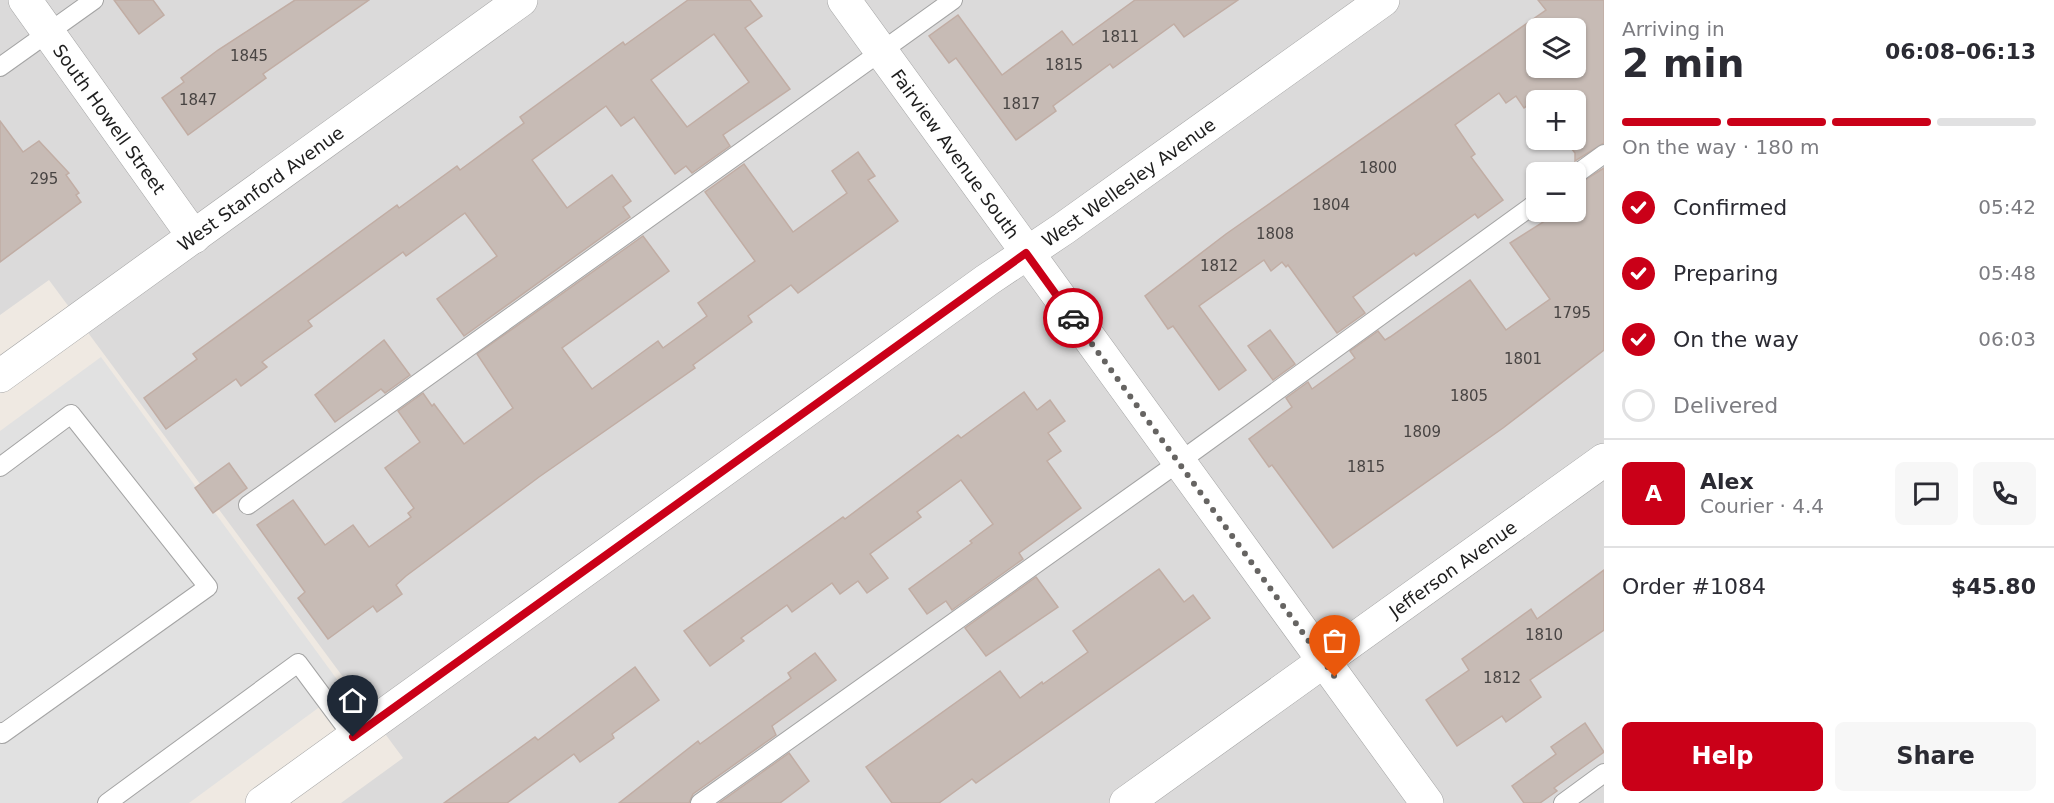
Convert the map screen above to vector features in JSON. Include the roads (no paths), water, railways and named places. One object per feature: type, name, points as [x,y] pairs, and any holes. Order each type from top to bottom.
[{"type":"street","name":"South Howell Street","points":[[25,0],[194,237]]},
{"type":"street","name":"West Stanford Avenue","points":[[0,376],[521,0]]},
{"type":"street","name":"Fairview Avenue South","points":[[844,0],[1427,803]]},
{"type":"street","name":"West Wellesley Avenue","points":[[262,803],[1026,253],[1063,229],[1383,0]]},
{"type":"street","name":"Jefferson Avenue","points":[[1126,803],[1604,460]]},
{"type":"lane","points":[[0,67],[94,0]]},
{"type":"lane","points":[[248,506],[953,0]]},
{"type":"lane","points":[[1586,167],[1604,154]]},
{"type":"lane","points":[[700,803],[1179,462],[1526,210]]},
{"type":"lane","points":[[0,467],[71,414],[208,587],[2,734],[0,732]]},
{"type":"lane","points":[[107,803],[298,663],[353,737]]},
{"type":"lane","points":[[1563,803],[1604,773]]}]
